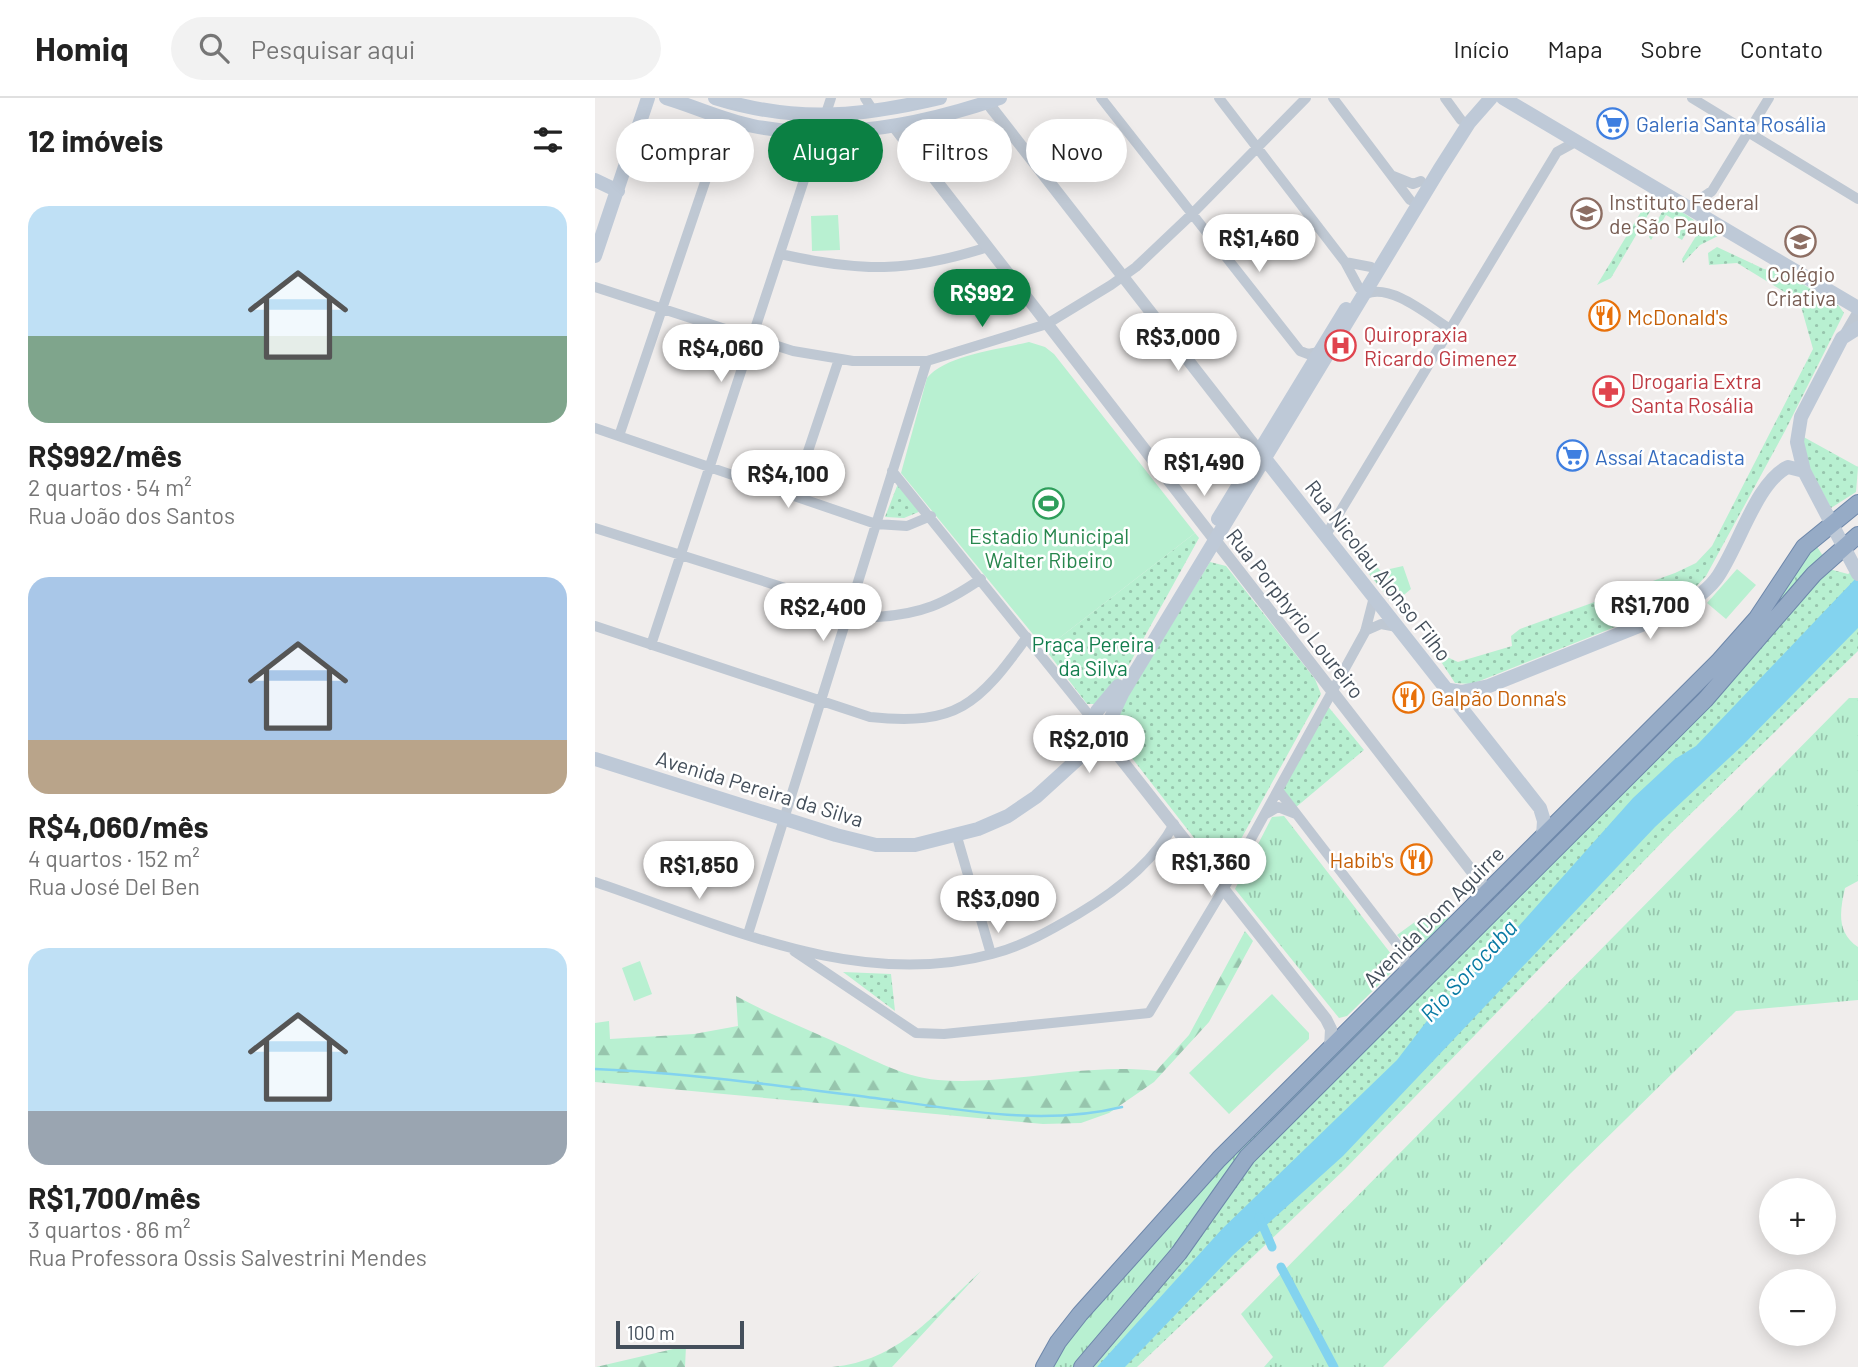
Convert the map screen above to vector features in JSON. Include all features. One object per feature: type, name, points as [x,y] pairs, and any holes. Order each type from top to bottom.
[{"type":"highway","name":"Avenida Dom Aguirre","points":[[1044,1367],[1058,1342],[1080,1314],[1209,1169],[1718,662],[1757,618],[1804,547],[1858,503]]},
{"type":"highway","name":"Avenida Dom Aguirre","points":[[1082,1367],[1178,1253],[1247,1157],[1705,700],[1814,574],[1846,551],[1858,535]]},
{"type":"highway","points":[[1441,964],[1490,902],[1488,892]]},
{"type":"main road","points":[[666,98],[723,119]]},
{"type":"main road","points":[[715,98],[733,101],[759,111],[825,116],[874,112],[940,98]]},
{"type":"main road","name":"Avenida Pereira da Silva","points":[[1373,272],[1421,181],[1461,120],[1479,98]]},
{"type":"main road","name":"Avenida Pereira da Silva","points":[[595,759],[783,821],[876,845],[915,845],[957,837],[1008,816],[1089,750],[1106,742],[1122,694],[1262,455],[1454,145],[1491,98]]},
{"type":"main road","points":[[1503,98],[1690,206],[1858,310]]},
{"type":"main road","points":[[595,256],[650,99]]},
{"type":"main road","points":[[883,126],[919,122],[994,100]]},
{"type":"main road","points":[[595,180],[618,191]]},
{"type":"main road","name":"Avenida Pereira da Silva","points":[[1064,773],[1091,732],[1093,720],[1134,665],[1213,537],[1256,475],[1262,455],[1319,352],[1362,291]]},
{"type":"main road","points":[[1858,328],[1842,338],[1801,417],[1797,442],[1804,471],[1858,574]]},
{"type":"main road","name":"Rua Nicolau Alonso Filho","points":[[1262,455],[1540,808],[1544,821],[1543,836]]},
{"type":"main road","points":[[1444,689],[1461,692],[1489,686],[1664,616],[1689,602],[1717,578],[1772,478],[1788,467],[1804,471]]},
{"type":"main road","points":[[1256,475],[1277,475]]},
{"type":"street","points":[[824,119],[831,98]]},
{"type":"street","points":[[865,98],[874,112]]},
{"type":"street","points":[[1101,98],[1300,351],[1319,352]]},
{"type":"street","points":[[1219,98],[1345,262],[1362,291],[1378,290],[1392,294],[1450,329]]},
{"type":"street","points":[[595,287],[661,311],[793,351],[839,359],[927,361],[1047,324],[1123,276],[1192,214],[1306,98]]},
{"type":"street","points":[[1333,98],[1410,200]]},
{"type":"street","points":[[1445,98],[1461,120]]},
{"type":"street","points":[[1692,98],[1858,199]]},
{"type":"street","points":[[1690,206],[1712,191],[1769,98]]},
{"type":"street","name":"Rua Nicolau Alonso Filho","points":[[994,100],[1123,276],[1262,455]]},
{"type":"street","name":"Rua Porphyrio Loureiro","points":[[893,125],[1488,892]]},
{"type":"street","points":[[1326,535],[1557,152],[1578,140]]},
{"type":"street","points":[[1392,176],[1408,183],[1421,181]]},
{"type":"street","points":[[619,436],[705,182]]},
{"type":"street","points":[[651,645],[803,182]]},
{"type":"street","points":[[1710,218],[1712,191]]},
{"type":"street","points":[[780,254],[837,266],[875,269],[918,267],[988,247]]},
{"type":"street","points":[[1345,262],[1373,272],[1392,294]]},
{"type":"street","points":[[1842,338],[1858,310]]},
{"type":"street","points":[[793,496],[839,359]]},
{"type":"street","points":[[748,934],[927,361]]},
{"type":"street","points":[[595,428],[876,524],[907,526],[931,516]]},
{"type":"street","points":[[893,471],[1093,720],[1106,742],[1174,824],[1325,1020],[1331,1029],[1330,1048]]},
{"type":"street","points":[[595,528],[877,617],[911,615],[937,606],[981,579]]},
{"type":"street","points":[[595,883],[793,951],[916,1032],[944,1034],[1143,1016],[1154,1009],[1224,888],[1331,689],[1365,632],[1374,595]]},
{"type":"street","points":[[1365,632],[1388,613]]},
{"type":"street","points":[[1365,632],[1381,624],[1401,629]]},
{"type":"street","points":[[595,626],[821,702],[870,716],[912,721],[946,715],[969,704],[994,681],[1027,637]]},
{"type":"street","points":[[1278,790],[1402,951],[1406,962],[1402,974]]},
{"type":"street","points":[[1263,817],[1278,807],[1298,815]]},
{"type":"street","points":[[793,951],[899,964],[991,954],[1044,934],[1088,907],[1139,869],[1174,824]]},
{"type":"street","points":[[957,837],[991,954]]},
{"type":"street","points":[[1205,864],[1223,871],[1236,866]]},
{"type":"street","points":[[1402,951],[1424,952]]},
{"type":"street","points":[[835,978],[848,959]]},
{"type":"green space","points":[[1653,192],[1656,201],[1611,278],[1597,285]]},
{"type":"green space","points":[[1667,202],[1694,220],[1682,240],[1677,237],[1684,225],[1666,215],[1651,240],[1649,237]]},
{"type":"green space","points":[[838,215],[840,250],[812,251],[811,216]]},
{"type":"green space","points":[[1704,223],[1719,233],[1718,236],[1700,245],[1683,263],[1682,259]]},
{"type":"green space","points":[[1717,247],[1764,269],[1783,272],[1839,306],[1844,313],[1785,431],[1706,576],[1691,592],[1670,605],[1472,684],[1455,683],[1434,651],[1458,662],[1512,646],[1511,636],[1520,629],[1675,573],[1696,563],[1712,546],[1813,349],[1802,310],[1796,299],[1737,263],[1709,265],[1708,253]]},
{"type":"green space","name":"Estadio Municipal Walter Ribeiro","points":[[1029,342],[1045,347],[1054,354],[1195,533],[1045,649],[901,473],[927,378],[935,370],[960,358]]},
{"type":"green space","points":[[1800,435],[1858,467],[1856,492],[1831,508],[1807,463]]},
{"type":"green space","points":[[899,481],[921,511],[904,518],[885,517]]},
{"type":"green space","name":"Praça Pereira da Silva","points":[[1195,533],[1199,538],[1130,663],[1100,704],[1087,704],[1045,649]]},
{"type":"green space","points":[[1816,545],[1823,556],[1695,704],[1491,903],[1493,893]]},
{"type":"green space","points":[[1210,562],[1226,566],[1315,679],[1321,694],[1231,857],[1225,860],[1212,858],[1205,852],[1111,731],[1112,720]]},
{"type":"green space","points":[[1372,562],[1381,571],[1403,566],[1411,589],[1399,599],[1390,600],[1365,569]]},
{"type":"green space","points":[[1858,567],[1858,651],[1671,833],[1345,1169],[1137,1367],[1089,1367],[1258,1153],[1818,577],[1829,569],[1848,574]]},
{"type":"green space","points":[[1737,569],[1756,585],[1726,619],[1707,603]]},
{"type":"green space","points":[[1849,698],[1858,698],[1858,881],[1845,888],[1841,921],[1846,935],[1858,947],[1858,1000],[1736,1011],[1571,1173],[1383,1367],[1264,1367],[1273,1357],[1241,1314]]},
{"type":"green space","points":[[1326,704],[1364,750],[1295,808],[1281,790]]},
{"type":"green space","points":[[1284,816],[1395,959],[1394,970],[1347,1016],[1339,1018],[1235,889],[1272,817]]},
{"type":"green space","points":[[1483,907],[1175,1250],[1075,1367],[1051,1367],[1067,1341],[1185,1203]]},
{"type":"green space","points":[[1446,915],[1449,918],[1420,947],[1406,945],[1397,935],[1423,916]]},
{"type":"green space","points":[[1245,931],[1253,941],[1209,1022],[1154,1082],[1109,1113],[1081,1123],[1043,1124],[595,1082],[595,1023],[609,1021],[610,1039],[694,1034],[738,1026],[736,996],[884,1065],[924,1078],[965,1081],[1101,1069],[1156,1071],[1189,1035]]},
{"type":"green space","points":[[640,961],[652,994],[634,1001],[622,968]]},
{"type":"green space","points":[[843,972],[891,974],[895,1011]]},
{"type":"green space","points":[[1272,994],[1309,1033],[1309,1039],[1229,1114],[1189,1073]]},
{"type":"green space","points":[[981,1271],[892,1367],[832,1367],[877,1356],[896,1345],[931,1319]]},
{"type":"green space","points":[[686,1346],[685,1367],[596,1367]]},
{"type":"water","name":"Rio Sorocaba","points":[[1858,576],[1858,628],[1743,745],[1655,827],[1343,1156],[1233,1255],[1125,1367],[1097,1367],[1222,1229],[1397,1060],[1436,1009],[1493,955],[1633,798],[1675,759],[1696,746]]},
{"type":"waterway","points":[[595,1069],[735,1080],[999,1114],[1061,1116],[1122,1107]]},
{"type":"waterway","points":[[1259,1217],[1272,1247]]},
{"type":"waterway","points":[[1281,1267],[1334,1367]]},
{"type":"place","name":"Galeria Santa Rosália","points":[[1613,123]]},
{"type":"place","name":"Instituto Federal de São Paulo","points":[[1586,213]]},
{"type":"place","name":"Colégio Criativa","points":[[1801,241]]},
{"type":"place","name":"McDonald's","points":[[1604,316]]},
{"type":"place","name":"Quiropraxia Ricardo Gimenez","points":[[1341,345]]},
{"type":"place","name":"Drogaria Extra Santa Rosália","points":[[1608,392]]},
{"type":"place","name":"Assaí Atacadista","points":[[1572,456]]},
{"type":"place","name":"Estadio Municipal Walter Ribeiro","points":[[1049,503]]},
{"type":"place","name":"Galpão Donna's","points":[[1408,697]]},
{"type":"place","name":"Habib's","points":[[1417,859]]}]
